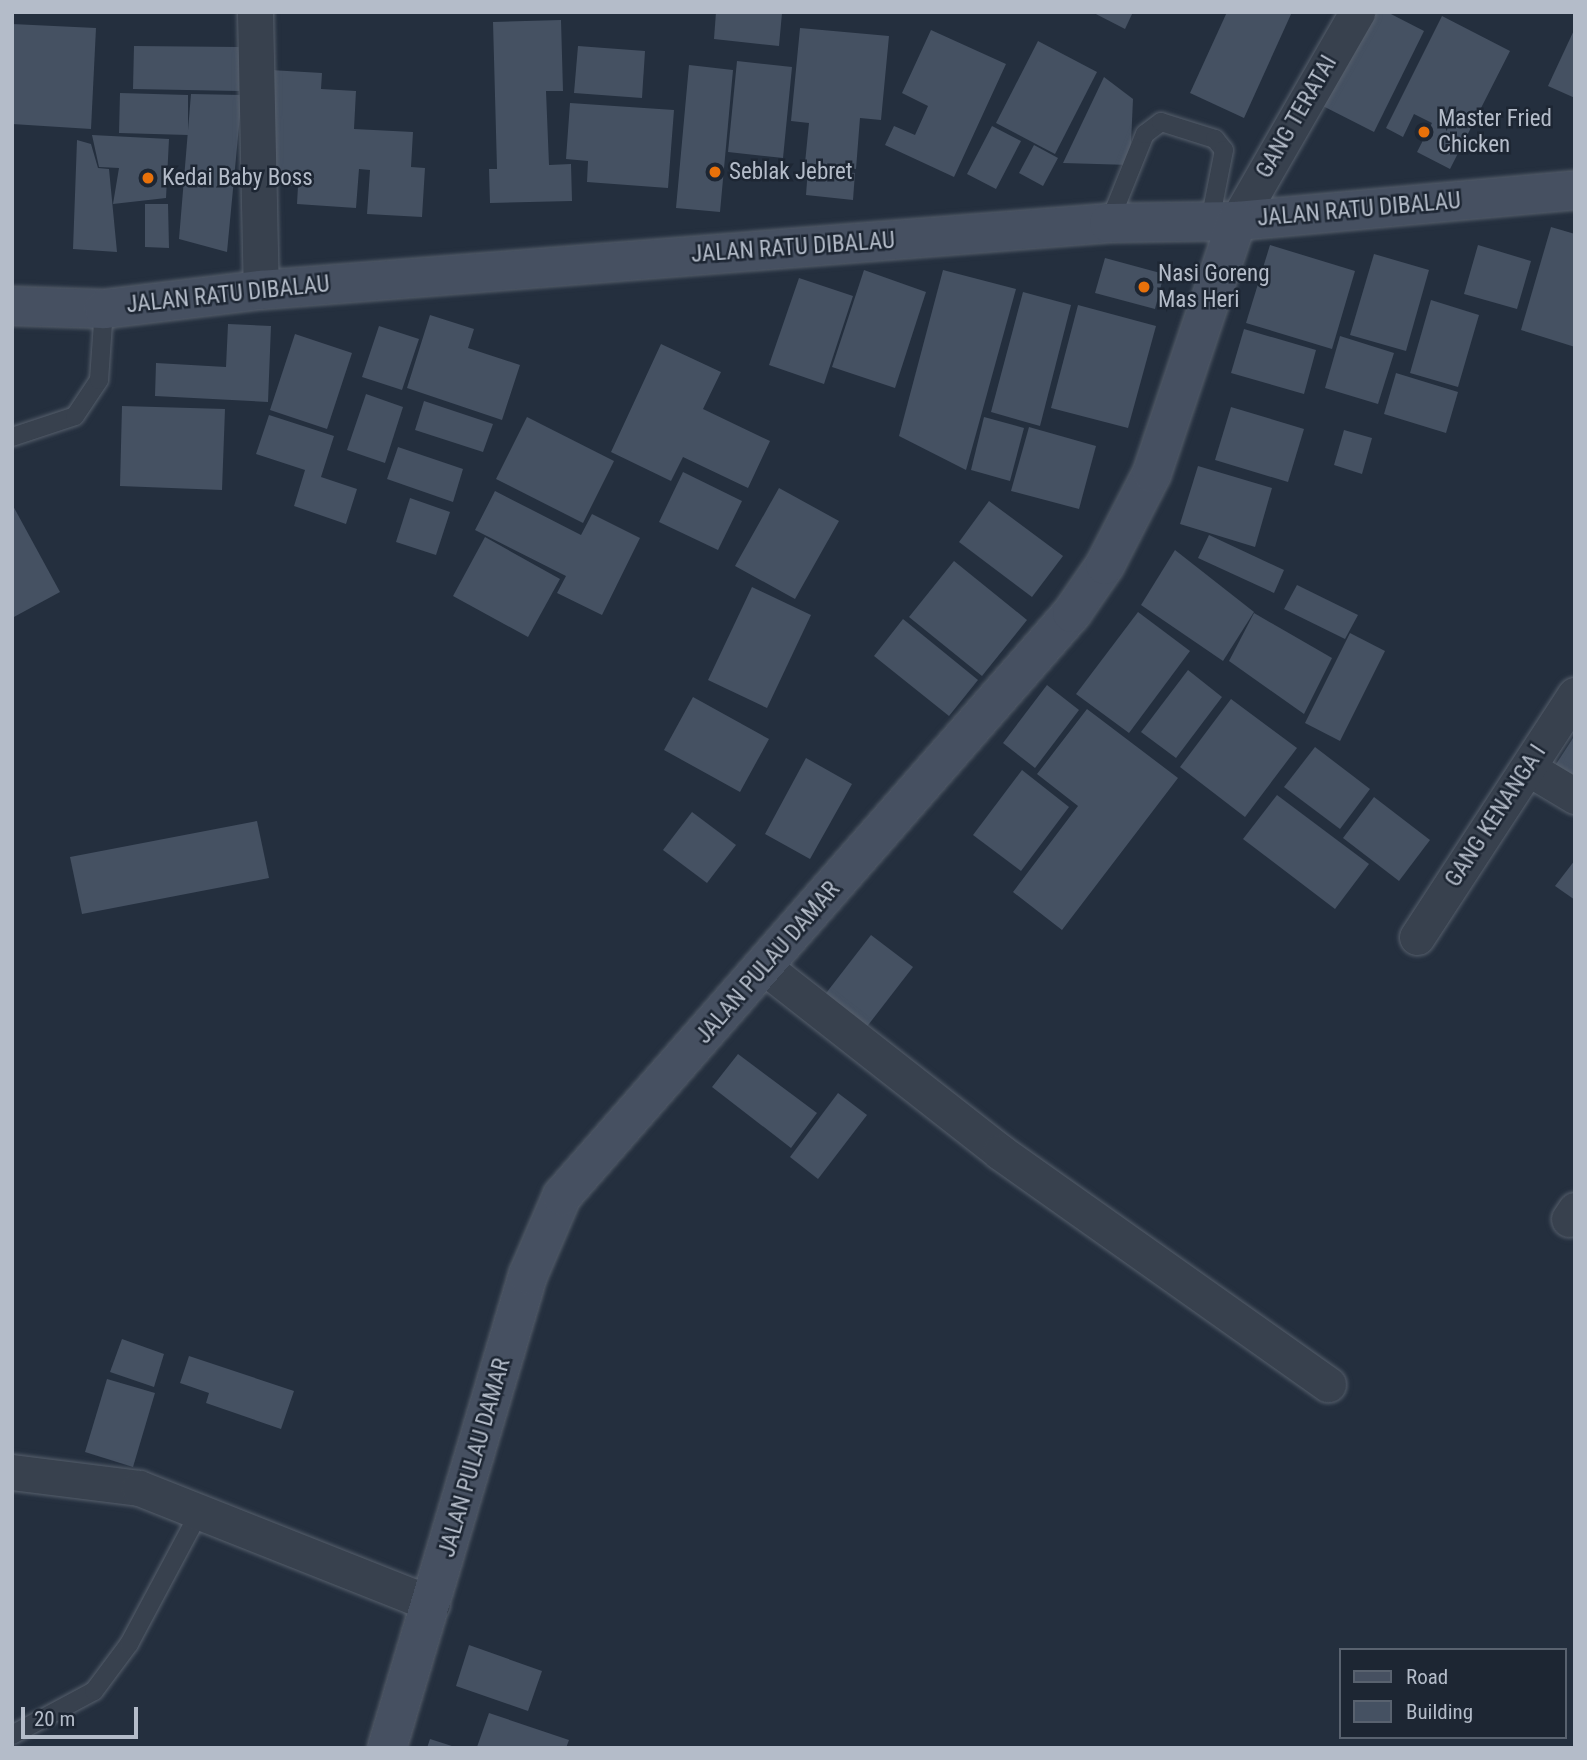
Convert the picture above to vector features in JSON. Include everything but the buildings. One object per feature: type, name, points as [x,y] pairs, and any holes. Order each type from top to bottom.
[{"type":"street","points":[[255,12],[261,290]]},
{"type":"street","name":"GANG TERATAI","points":[[1224,221],[1357,12]]},
{"type":"street","name":"JALAN RATU DIBALAU","points":[[12,306],[103,309],[261,290],[1109,223],[1224,221],[1575,190]]},
{"type":"street","name":"JALAN PULAU DAMAR","points":[[387,1748],[528,1275],[562,1196],[766,969],[1001,688],[1072,613],[1105,565],[1152,473],[1224,221]]},
{"type":"street","name":"GANG KENANGA I","points":[[1418,937],[1575,695]]},
{"type":"street","points":[[1528,768],[1575,796]]},
{"type":"street","points":[[766,969],[1000,1152],[1328,1384]]},
{"type":"street","points":[[12,1472],[111,1482],[199,1513],[432,1604]]},
{"type":"lane","points":[[1109,223],[1144,134],[1161,122],[1215,139],[1224,150],[1224,221]]},
{"type":"lane","points":[[12,438],[75,416],[99,380],[103,309]]},
{"type":"lane","points":[[12,1735],[94,1691],[129,1644],[199,1513]]},
{"type":"place","name":"Master Fried Chicken","points":[[1424,132]]},
{"type":"place","name":"Seblak Jebret","points":[[715,172]]},
{"type":"place","name":"Kedai Baby Boss","points":[[148,178]]},
{"type":"place","name":"Nasi Goreng Mas Heri","points":[[1144,287]]}]
